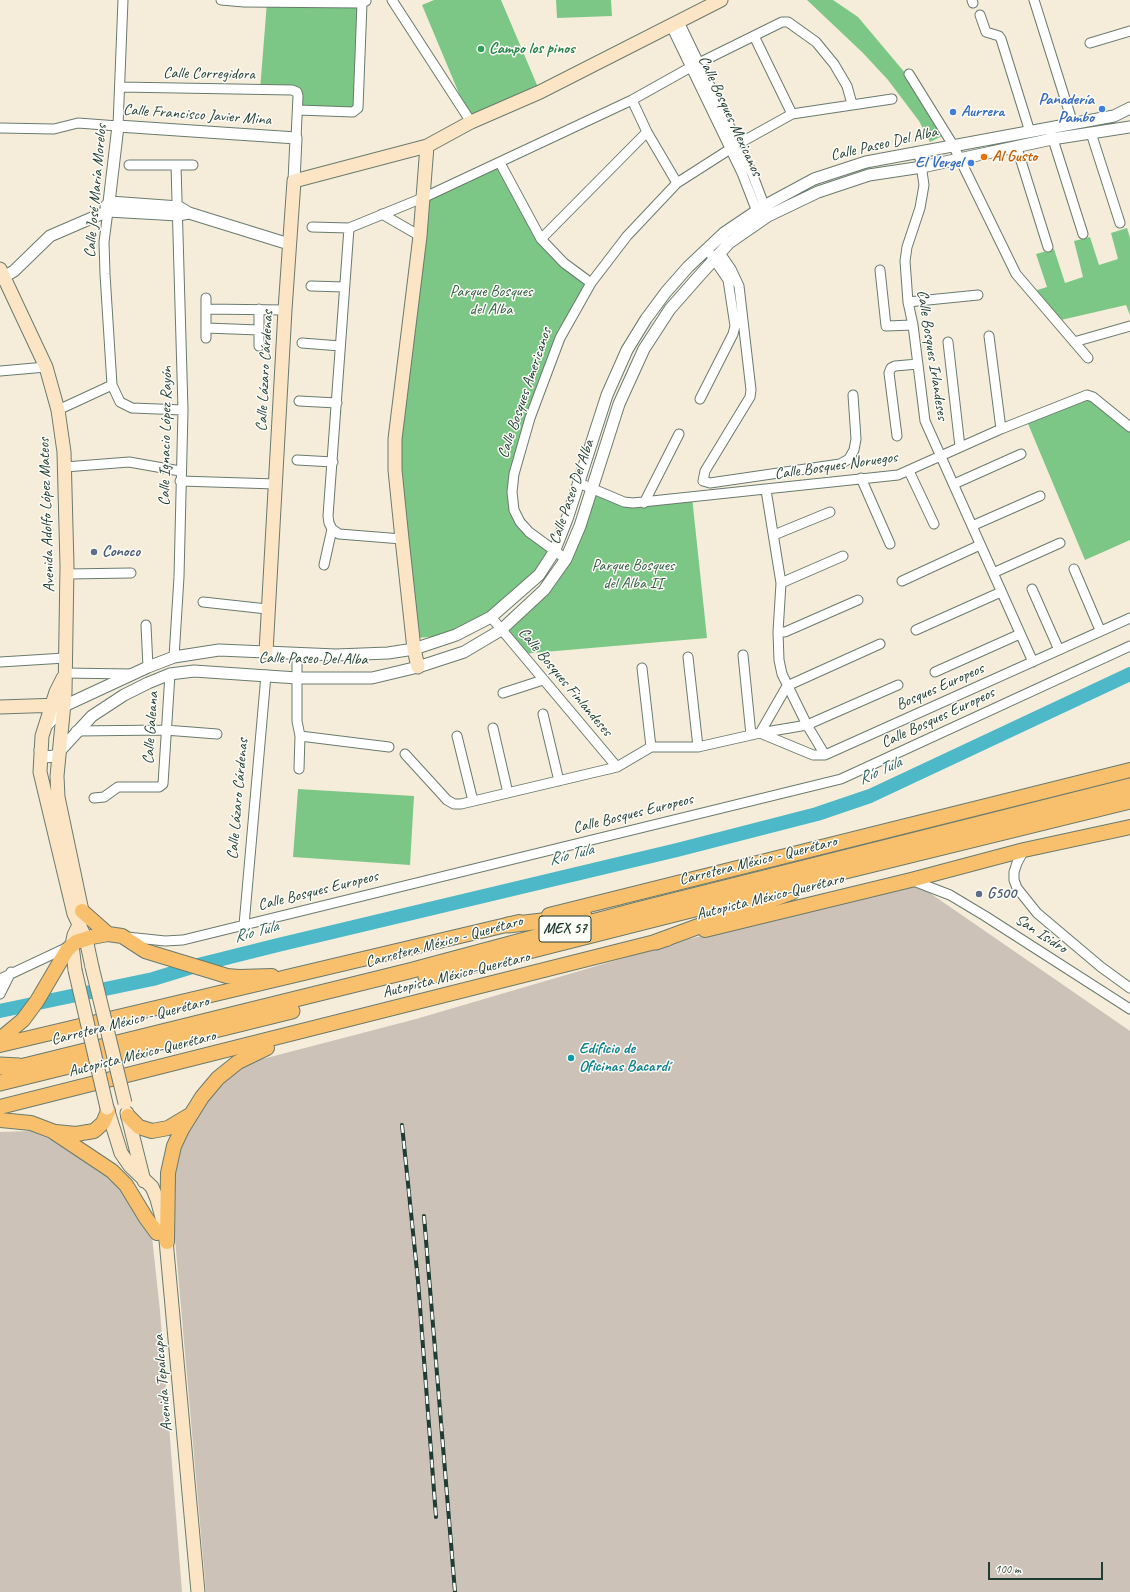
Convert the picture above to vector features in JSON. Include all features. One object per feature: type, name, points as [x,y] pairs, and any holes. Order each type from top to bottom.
[{"type":"highway","name":"Carretera México - Querétaro","points":[[0,1072],[393,975],[637,910],[1130,786]]},
{"type":"highway","name":"Carretera México - Querétaro","points":[[0,1083],[1130,801]]},
{"type":"highway","points":[[1094,809],[1130,806]]},
{"type":"highway","points":[[656,942],[772,900],[826,876]]},
{"type":"highway","points":[[508,925],[637,910]]},
{"type":"highway","points":[[0,1066],[19,1067]]},
{"type":"main road","points":[[294,180],[427,146],[471,122],[540,92],[721,0]]},
{"type":"main road","points":[[418,667],[414,649],[395,470],[395,439],[425,197],[427,146]]},
{"type":"main road","name":"Calle Lázaro Cárdenas","points":[[266,652],[285,310],[294,180]]},
{"type":"main road","name":"Avenida Adolfo López Mateos","points":[[1,275],[46,367],[58,410],[65,467],[65,658],[64,674],[58,705],[59,752]]},
{"type":"main road","points":[[0,708],[58,705]]},
{"type":"main road","name":"Avenida Adolfo López Mateos","points":[[58,705],[42,736],[40,750],[40,772],[74,914],[81,918],[86,939]]},
{"type":"main road","points":[[59,752],[57,776],[58,797],[81,918],[74,935],[72,945],[75,970],[117,1144],[123,1158],[143,1177]]},
{"type":"main road","points":[[0,1046],[508,925],[1130,770]]},
{"type":"main road","name":"Autopista México-Querétaro","points":[[0,1107],[331,1025],[656,942],[911,880],[1024,850],[1130,826]]},
{"type":"main road","points":[[81,918],[150,953],[221,974],[239,977],[310,973]]},
{"type":"main road","points":[[0,1039],[23,1020],[50,979],[66,950],[72,945],[86,939],[115,935]]},
{"type":"main road","points":[[86,939],[126,1109],[139,1127],[157,1131],[175,1126],[193,1112]]},
{"type":"main road","points":[[162,1237],[170,1163],[178,1138],[202,1097],[218,1078],[238,1062],[263,1049],[311,1034],[331,1025]]},
{"type":"main road","points":[[0,1054],[30,1038]]},
{"type":"main road","name":"Avenida Tepalcapa","points":[[126,1109],[143,1177],[162,1237],[198,1592]]},
{"type":"main road","points":[[0,1120],[26,1122],[52,1131],[68,1134],[90,1132],[103,1123],[108,1110]]},
{"type":"main road","points":[[52,1131],[119,1177],[162,1237]]},
{"type":"main road","name":"Avenida Tepalcapa","points":[[162,1237],[160,1243],[190,1592]]},
{"type":"street","name":"Calle José María Morelos","points":[[124,0],[118,126],[104,250],[112,385],[120,402],[132,408],[183,410]]},
{"type":"street","points":[[221,0],[365,2],[357,110],[298,110]]},
{"type":"street","points":[[392,0],[471,122]]},
{"type":"street","points":[[1034,0],[1073,124]]},
{"type":"street","points":[[980,16],[986,32],[999,36],[1001,39],[1030,132]]},
{"type":"street","points":[[312,227],[349,228],[425,197],[632,100],[695,65],[782,22],[788,22],[816,42],[834,64],[847,86],[852,104]]},
{"type":"street","name":"Calle Bosques Mexicanos","points":[[675,24],[734,146],[752,173],[762,213]]},
{"type":"street","points":[[1090,43],[1130,30]]},
{"type":"street","points":[[754,36],[792,114]]},
{"type":"street","points":[[909,74],[953,145],[1016,274],[1088,358]]},
{"type":"street","name":"Calle Corregidora","points":[[120,87],[292,90],[297,92]]},
{"type":"street","name":"Calle Lázaro Cárdenas","points":[[294,180],[298,110],[297,92]]},
{"type":"street","name":"Calle Bosques Americanos","points":[[566,559],[554,552],[528,532],[520,522],[514,510],[512,492],[514,474],[530,418],[560,338],[591,283],[627,236],[677,183],[734,146],[792,114],[892,99]]},
{"type":"street","points":[[632,100],[677,183]]},
{"type":"street","name":"Calle Paseo Del Alba","points":[[59,752],[76,731],[92,716],[148,683],[170,674],[194,670],[297,678],[372,678],[418,667],[464,652],[501,630],[544,590],[566,559],[592,489],[619,404],[644,349],[670,309],[729,243],[762,213],[818,192],[869,176],[1017,148],[1073,124],[1114,116],[1130,108]]},
{"type":"street","name":"Calle Francisco Javier Mina","points":[[0,128],[54,129],[78,123],[296,138]]},
{"type":"street","name":"Calle Paseo Del Alba","points":[[58,705],[174,657],[219,650],[364,654],[414,649],[456,635],[491,617],[539,575],[554,552],[608,396],[627,350],[646,319],[666,292],[724,233],[762,213],[814,179],[866,162],[1030,132],[1051,134],[1091,133],[1130,127]]},
{"type":"street","points":[[541,240],[648,132]]},
{"type":"street","points":[[1091,133],[1120,223]]},
{"type":"street","points":[[1051,134],[1083,234]]},
{"type":"street","points":[[1017,148],[1048,247]]},
{"type":"street","name":"Calle Bosques Irlandeses","points":[[919,152],[924,185],[920,208],[907,247],[905,260],[908,302],[913,325],[926,421],[1033,662]]},
{"type":"street","points":[[500,163],[541,240],[564,263],[591,283]]},
{"type":"street","points":[[129,165],[193,165]]},
{"type":"street","name":"Calle Ignacio López Rayón","points":[[174,657],[179,576],[180,471],[183,410],[182,212],[176,165]]},
{"type":"street","points":[[1,275],[14,272],[50,236],[65,228],[94,218],[109,206],[182,212],[289,244]]},
{"type":"street","points":[[382,214],[420,236]]},
{"type":"street","points":[[324,566],[332,529],[328,516],[349,228]]},
{"type":"street","points":[[707,249],[718,256],[731,269],[739,286],[751,390],[750,397],[705,471],[704,481],[710,483],[756,477],[840,464],[849,459],[854,450],[856,439],[853,395]]},
{"type":"street","points":[[700,399],[733,334],[735,326],[728,280],[718,256]]},
{"type":"street","points":[[880,270],[886,326],[913,325]]},
{"type":"street","points":[[311,286],[344,287]]},
{"type":"street","points":[[908,302],[978,295]]},
{"type":"street","points":[[206,298],[206,338]]},
{"type":"street","points":[[206,309],[285,310]]},
{"type":"street","points":[[259,309],[259,346]]},
{"type":"street","points":[[1074,342],[1130,326]]},
{"type":"street","points":[[206,328],[259,330]]},
{"type":"street","points":[[989,336],[1001,429]]},
{"type":"street","points":[[948,342],[960,448]]},
{"type":"street","points":[[302,343],[340,346]]},
{"type":"street","points":[[897,436],[889,373],[891,368],[895,366],[918,364]]},
{"type":"street","points":[[0,371],[46,367]]},
{"type":"street","points":[[58,410],[112,385]]},
{"type":"street","name":"Calle Bosques Noruegos","points":[[579,483],[624,502],[766,490],[898,475],[1001,429],[1087,395],[1093,397],[1130,427]]},
{"type":"street","points":[[299,401],[337,404]]},
{"type":"street","points":[[646,499],[679,434]]},
{"type":"street","points":[[954,484],[1021,454]]},
{"type":"street","points":[[297,460],[333,462]]},
{"type":"street","points":[[65,467],[129,462],[180,471]]},
{"type":"street","points":[[909,471],[934,524]]},
{"type":"street","points":[[861,478],[890,544]]},
{"type":"street","points":[[180,481],[276,484]]},
{"type":"street","points":[[766,490],[781,583],[778,632],[779,660],[782,674],[807,725],[825,755]]},
{"type":"street","points":[[972,526],[1040,496]]},
{"type":"street","points":[[774,535],[830,512]]},
{"type":"street","points":[[332,529],[339,534],[402,539]]},
{"type":"street","points":[[993,573],[1060,543]]},
{"type":"street","points":[[902,581],[980,545]]},
{"type":"street","points":[[781,583],[843,556]]},
{"type":"street","points":[[1074,570],[1100,630]]},
{"type":"street","points":[[66,574],[130,572]]},
{"type":"street","points":[[1032,589],[1059,650]]},
{"type":"street","points":[[916,630],[1001,592]]},
{"type":"street","points":[[778,632],[785,632],[858,600]]},
{"type":"street","points":[[203,602],[268,609]]},
{"type":"street","name":"Calle Bosques Finlandeses","points":[[491,617],[617,767]]},
{"type":"street","name":"Bosques Europeos","points":[[825,755],[1033,662],[1100,630],[1130,618]]},
{"type":"street","points":[[146,625],[148,667]]},
{"type":"street","points":[[935,672],[1020,634]]},
{"type":"street","points":[[756,734],[787,686],[880,644]]},
{"type":"street","name":"Calle Bosques Europeos","points":[[115,935],[178,941],[841,779],[1130,646]]},
{"type":"street","points":[[217,671],[213,664],[213,657],[219,650]]},
{"type":"street","points":[[297,653],[297,721],[300,736],[299,769]]},
{"type":"street","points":[[744,654],[756,734]]},
{"type":"street","points":[[688,657],[698,747]]},
{"type":"street","points":[[0,662],[65,658]]},
{"type":"street","points":[[642,668],[651,747]]},
{"type":"street","points":[[64,674],[132,674]]},
{"type":"street","name":"Calle Galeana","points":[[94,798],[104,797],[118,787],[159,787],[163,784],[165,730],[170,674]]},
{"type":"street","name":"Calle Lázaro Cárdenas","points":[[244,924],[266,676]]},
{"type":"street","points":[[503,693],[543,680]]},
{"type":"street","points":[[405,754],[447,800],[454,804],[473,801],[617,767],[651,747],[698,747],[756,734],[807,725],[898,685]]},
{"type":"street","points":[[543,714],[559,781]]},
{"type":"street","points":[[493,728],[508,793]]},
{"type":"street","points":[[76,731],[165,730],[217,734]]},
{"type":"street","points":[[756,734],[813,755],[825,755]]},
{"type":"street","points":[[300,736],[389,747]]},
{"type":"street","points":[[457,736],[473,801]]},
{"type":"street","points":[[40,750],[44,757],[47,758],[55,756],[59,752]]},
{"type":"street","name":"San Isidro","points":[[1024,850],[1014,872],[1014,880],[1017,888],[1037,913],[1101,967],[1130,988]]},
{"type":"street","name":"San Isidro","points":[[911,880],[950,895],[1130,1010]]},
{"type":"street","points":[[0,979],[11,972],[53,955],[72,945]]},
{"type":"street","points":[[2,991],[11,972]]},
{"type":"shaded area","points":[[911,880],[1130,1031],[1130,1592],[206,1592],[172,1205],[178,1148],[211,1090],[251,1062],[416,1019],[685,940],[824,905]]},
{"type":"shaded area","points":[[30,1131],[59,1143],[118,1184],[152,1237],[160,1311],[182,1592],[0,1592],[0,1132]]},
{"type":"green space","name":"Campo los pinos","points":[[434,0],[501,0],[540,92],[471,122],[422,5]]},
{"type":"green space","points":[[556,0],[611,0],[612,16],[557,18]]},
{"type":"green space","points":[[807,0],[833,0],[858,17],[906,74],[942,136],[930,142],[919,121],[888,80],[863,53]]},
{"type":"green space","points":[[267,2],[362,3],[357,110],[298,110],[297,92],[260,90]]},
{"type":"green space","name":"Parque Bosques del Alba","points":[[500,163],[541,239],[591,283],[560,338],[512,492],[520,522],[554,552],[491,617],[456,635],[416,638],[395,470],[425,197]]},
{"type":"green space","points":[[1127,228],[1130,238],[1130,315],[1126,305],[1061,320],[1034,291],[1047,287],[1036,254],[1054,249],[1065,283],[1083,277],[1074,241],[1090,237],[1099,265],[1118,259],[1111,233]]},
{"type":"green space","points":[[1087,395],[1130,427],[1130,540],[1085,560],[1026,419]]},
{"type":"green space","name":"Parque Bosques del Alba II","points":[[592,489],[624,502],[692,497],[707,638],[521,654],[501,630],[566,559]]},
{"type":"green space","points":[[298,789],[414,796],[410,865],[293,857]]},
{"type":"waterway","name":"Río Tula","points":[[0,1011],[153,979],[202,964],[278,945],[677,850],[817,814],[870,796],[1130,674]]},
{"type":"railway","points":[[402,1125],[418,1281],[436,1517]]},
{"type":"railway","points":[[424,1216],[455,1592]]},
{"type":"place","name":"Campo los pinos","points":[[481,49]]},
{"type":"place","name":"Panadería Pambo","points":[[1102,109]]},
{"type":"place","name":"Aurrera","points":[[953,112]]},
{"type":"place","name":"Al Gusto","points":[[984,157]]},
{"type":"place","name":"El Vergel","points":[[971,163]]},
{"type":"place","name":"Conoco","points":[[94,552]]},
{"type":"place","name":"G500","points":[[979,894]]},
{"type":"place","name":"Edificio de Oficinas Bacardí","points":[[571,1058]]}]
